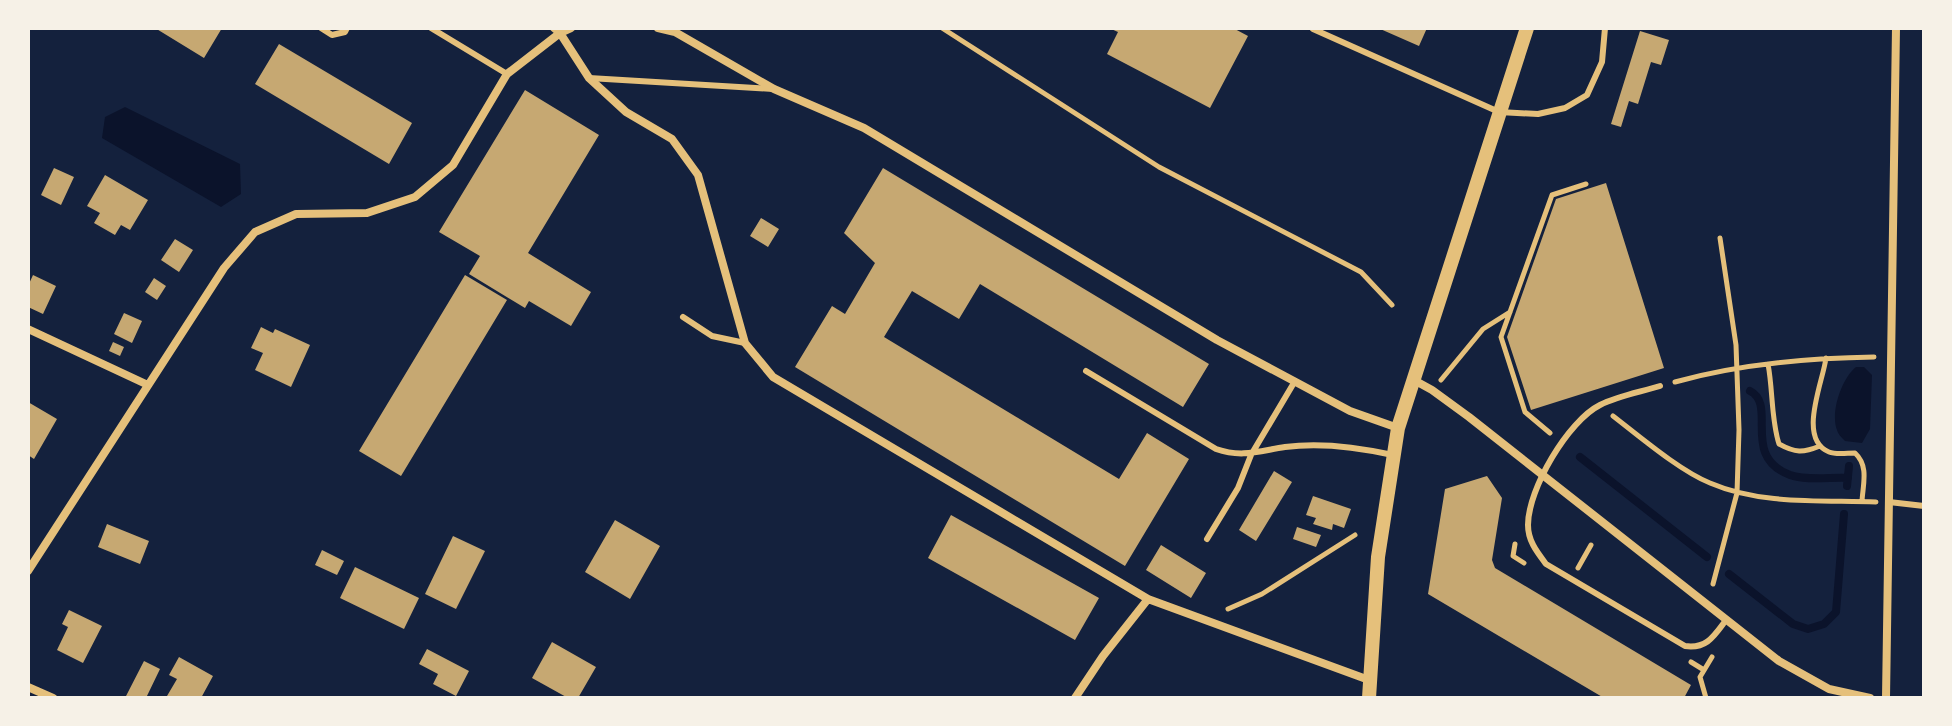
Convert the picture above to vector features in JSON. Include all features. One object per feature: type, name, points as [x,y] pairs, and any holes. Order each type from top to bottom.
[{"type":"street","points":[[28,571],[224,268],[255,232],[296,214],[367,213],[415,197],[453,165],[507,74],[557,30],[571,28]]},
{"type":"street","points":[[658,28],[675,32],[774,89],[864,128],[1217,340],[1350,411],[1398,428]]},
{"type":"street","points":[[1369,698],[1378,557],[1398,428],[1527,28]]},
{"type":"street","points":[[1886,698],[1896,28]]},
{"type":"street","points":[[557,30],[589,78],[626,112],[672,139],[698,175],[745,343],[773,377],[1148,599],[1369,680]]},
{"type":"street","points":[[28,329],[148,385]]},
{"type":"street","points":[[1412,379],[1432,390],[1544,476],[1779,661],[1829,689],[1870,698]]},
{"type":"street","points":[[1075,698],[1148,599]]},
{"type":"street","points":[[28,687],[53,698]]},
{"type":"lane","points":[[321,28],[332,35],[345,32],[347,28]]},
{"type":"lane","points":[[431,28],[507,74]]},
{"type":"lane","points":[[1313,29],[1499,112],[1538,114],[1565,108],[1587,95],[1602,62],[1605,28]]},
{"type":"lane","points":[[589,78],[774,89]]},
{"type":"lane","points":[[683,317],[712,336],[745,343]]},
{"type":"lane","points":[[1086,371],[1216,449],[1232,454],[1251,455],[1285,447],[1335,445],[1393,455]]},
{"type":"lane","points":[[1207,539],[1238,488],[1251,455],[1295,381]]},
{"type":"lane","points":[[1660,386],[1600,405],[1581,419],[1563,443],[1533,497],[1528,526],[1533,547],[1546,564],[1685,646],[1698,648],[1709,642],[1726,620]]},
{"type":"lane","points":[[1889,502],[1924,506]]},
{"type":"path","points":[[942,28],[1159,167],[1361,272],[1392,305]]},
{"type":"path","points":[[1563,443],[1525,412],[1501,337],[1552,195],[1586,184]]},
{"type":"path","points":[[1713,584],[1737,493],[1736,345],[1720,238]]},
{"type":"path","points":[[1432,390],[1483,329],[1511,311]]},
{"type":"path","points":[[1660,386],[1768,364],[1826,358],[1891,357]]},
{"type":"path","points":[[1826,358],[1813,410],[1814,430],[1820,446],[1831,453],[1855,453],[1861,459],[1865,469],[1862,501]]},
{"type":"path","points":[[1768,364],[1773,389],[1774,429],[1779,444],[1793,451],[1804,452],[1820,446]]},
{"type":"path","points":[[1600,405],[1646,442],[1707,482],[1737,493],[1779,499],[1889,502]]},
{"type":"path","points":[[1205,620],[1262,594],[1355,535]]},
{"type":"path","points":[[1575,573],[1591,545]]},
{"type":"path","points":[[1706,698],[1700,677],[1717,649]]},
{"type":"water","points":[[125,107],[240,164],[241,194],[221,207],[102,138],[105,117]]},
{"type":"water","points":[[1856,367],[1864,367],[1872,375],[1870,429],[1862,443],[1845,441],[1835,423],[1839,396],[1846,379]]},
{"type":"building","points":[[155,28],[222,28],[204,58]]},
{"type":"building","points":[[1109,28],[1233,28],[1248,36],[1210,108],[1107,54],[1118,32]]},
{"type":"building","points":[[1378,28],[1427,28],[1419,46]]},
{"type":"building","points":[[1640,31],[1669,40],[1661,65],[1651,62],[1638,104],[1629,101],[1621,127],[1611,124]]},
{"type":"building","points":[[279,44],[412,123],[389,164],[255,84]]},
{"type":"building","points":[[525,90],[599,135],[528,253],[591,292],[571,326],[529,301],[525,308],[469,274],[480,256],[439,232]]},
{"type":"building","points":[[54,168],[74,177],[61,205],[41,195]]},
{"type":"building","points":[[883,168],[1209,364],[1183,407],[980,284],[959,319],[912,291],[884,337],[1119,479],[1147,433],[1189,459],[1125,566],[795,367],[832,306],[845,314],[875,263],[844,233]]},
{"type":"building","points":[[105,175],[148,200],[130,230],[121,225],[115,235],[94,223],[100,213],[87,206]]},
{"type":"building","points":[[1606,183],[1664,368],[1531,410],[1507,337],[1556,199]]},
{"type":"building","points":[[761,218],[779,229],[768,247],[750,236]]},
{"type":"building","points":[[175,239],[193,250],[179,272],[161,260]]},
{"type":"building","points":[[33,275],[56,286],[43,314],[28,307],[28,286]]},
{"type":"building","points":[[465,275],[507,300],[401,476],[359,451]]},
{"type":"building","points":[[154,278],[166,286],[157,300],[145,292]]},
{"type":"building","points":[[124,313],[142,321],[132,343],[114,334]]},
{"type":"building","points":[[261,327],[273,333],[275,329],[310,345],[291,387],[255,370],[263,353],[251,348]]},
{"type":"building","points":[[113,342],[124,347],[120,356],[109,351]]},
{"type":"building","points":[[28,402],[57,419],[34,459],[28,455]]},
{"type":"building","points":[[1274,471],[1292,482],[1256,541],[1239,530]]},
{"type":"building","points":[[1487,476],[1502,498],[1492,560],[1495,568],[1691,685],[1684,698],[1604,698],[1428,594],[1445,489]]},
{"type":"building","points":[[1313,496],[1351,509],[1344,528],[1333,524],[1332,530],[1313,524],[1316,518],[1306,515]]},
{"type":"building","points":[[951,515],[1099,598],[1075,640],[928,558]]},
{"type":"building","points":[[615,520],[660,546],[630,599],[585,572]]},
{"type":"building","points":[[107,524],[149,541],[140,564],[98,547]]},
{"type":"building","points":[[1297,527],[1321,535],[1316,547],[1293,539]]},
{"type":"building","points":[[453,536],[485,551],[456,609],[425,594]]},
{"type":"building","points":[[1161,545],[1206,573],[1191,598],[1146,570]]},
{"type":"building","points":[[322,550],[344,561],[337,575],[315,565]]},
{"type":"building","points":[[355,567],[419,598],[404,629],[340,598]]},
{"type":"building","points":[[69,610],[102,626],[83,663],[57,650],[68,627],[62,624]]},
{"type":"building","points":[[552,642],[596,667],[578,698],[568,698],[532,678]]},
{"type":"building","points":[[427,649],[469,671],[456,696],[433,684],[438,674],[419,664]]},
{"type":"building","points":[[179,657],[213,676],[201,698],[167,696],[177,679],[169,675]]},
{"type":"building","points":[[144,661],[160,669],[146,698],[125,698]]},
{"type":"waterway","points":[[1750,391],[1758,398],[1761,407],[1763,444],[1775,467],[1796,477],[1848,478]]},
{"type":"waterway","points":[[1580,457],[1707,557]]},
{"type":"waterway","points":[[1847,486],[1849,466]]},
{"type":"waterway","points":[[1729,574],[1793,624],[1808,629],[1824,624],[1836,612],[1844,514]]}]
